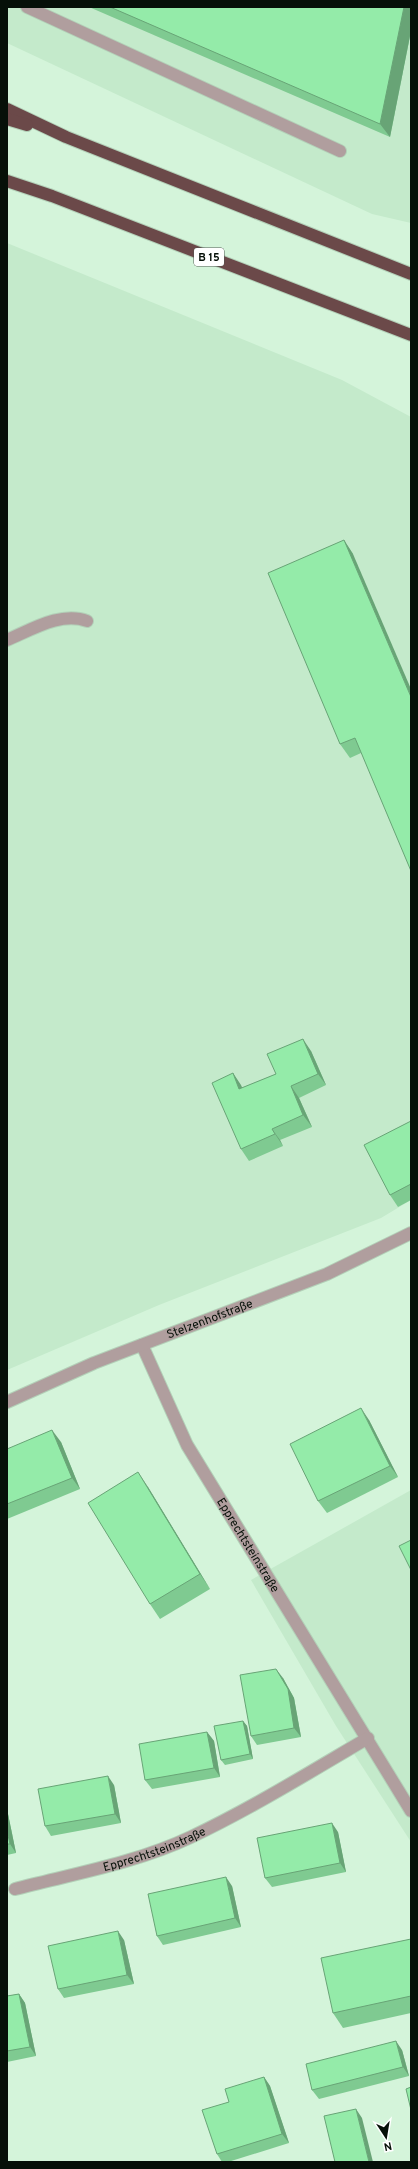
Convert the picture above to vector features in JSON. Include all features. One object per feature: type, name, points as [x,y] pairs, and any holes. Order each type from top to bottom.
[{"type":"highway","points":[[7,109],[66,137],[411,274]]},
{"type":"highway","points":[[7,119],[66,137]]},
{"type":"highway","name":"B 15","points":[[7,181],[60,199],[411,335]]},
{"type":"street","points":[[28,7],[340,151]]},
{"type":"street","points":[[7,640],[57,620],[77,618],[87,621]]},
{"type":"street","name":"Stelzenhofstraße","points":[[7,1402],[142,1345],[326,1274],[411,1233]]},
{"type":"street","name":"Epprechtsteinstraße","points":[[142,1345],[187,1445],[368,1738],[411,1811]]},
{"type":"street","name":"Epprechtsteinstraße","points":[[15,1890],[136,1858],[190,1837],[368,1738]]},
{"type":"shaded area","points":[[7,7],[411,7],[411,223],[372,214],[7,43]]},
{"type":"shaded area","points":[[7,243],[342,380],[411,417],[411,1200],[381,1218],[159,1305],[7,1370]]},
{"type":"shaded area","points":[[411,1490],[411,1842],[336,1726],[251,1580]]},
{"type":"building","points":[[110,7],[404,7],[380,124]]},
{"type":"building","points":[[344,540],[411,697],[411,871],[355,738],[340,744],[268,573]]},
{"type":"building","points":[[303,1039],[318,1074],[291,1086],[303,1115],[272,1129],[275,1134],[241,1149],[212,1083],[233,1073],[239,1089],[276,1074],[267,1054]]},
{"type":"building","points":[[411,1121],[411,1184],[390,1195],[364,1145]]},
{"type":"building","points":[[361,1408],[390,1466],[318,1501],[290,1444]]},
{"type":"building","points":[[52,1430],[72,1478],[7,1504],[7,1449]]},
{"type":"building","points":[[138,1472],[200,1574],[150,1604],[88,1503]]},
{"type":"building","points":[[411,1540],[411,1570],[399,1546]]},
{"type":"building","points":[[276,1669],[288,1689],[294,1728],[251,1736],[240,1675]]},
{"type":"building","points":[[243,1721],[250,1754],[221,1760],[214,1726]]},
{"type":"building","points":[[207,1732],[214,1768],[145,1780],[139,1744]]},
{"type":"building","points":[[108,1776],[115,1814],[45,1826],[38,1789]]},
{"type":"building","points":[[332,1823],[340,1863],[265,1878],[257,1838]]},
{"type":"building","points":[[7,1831],[10,1844],[7,1844]]},
{"type":"building","points":[[226,1877],[235,1918],[157,1936],[148,1894]]},
{"type":"building","points":[[118,1931],[127,1975],[58,1989],[48,1946]]},
{"type":"building","points":[[411,1939],[411,1996],[333,2013],[321,1958]]},
{"type":"building","points":[[19,1994],[30,2047],[7,2051],[7,1996]]},
{"type":"building","points":[[396,2041],[403,2067],[312,2090],[306,2064]]},
{"type":"building","points":[[264,2077],[282,2134],[217,2154],[202,2110],[229,2102],[225,2089]]},
{"type":"building","points":[[411,2087],[411,2110],[406,2089]]},
{"type":"building","points":[[356,2109],[369,2162],[335,2162],[324,2116]]}]
